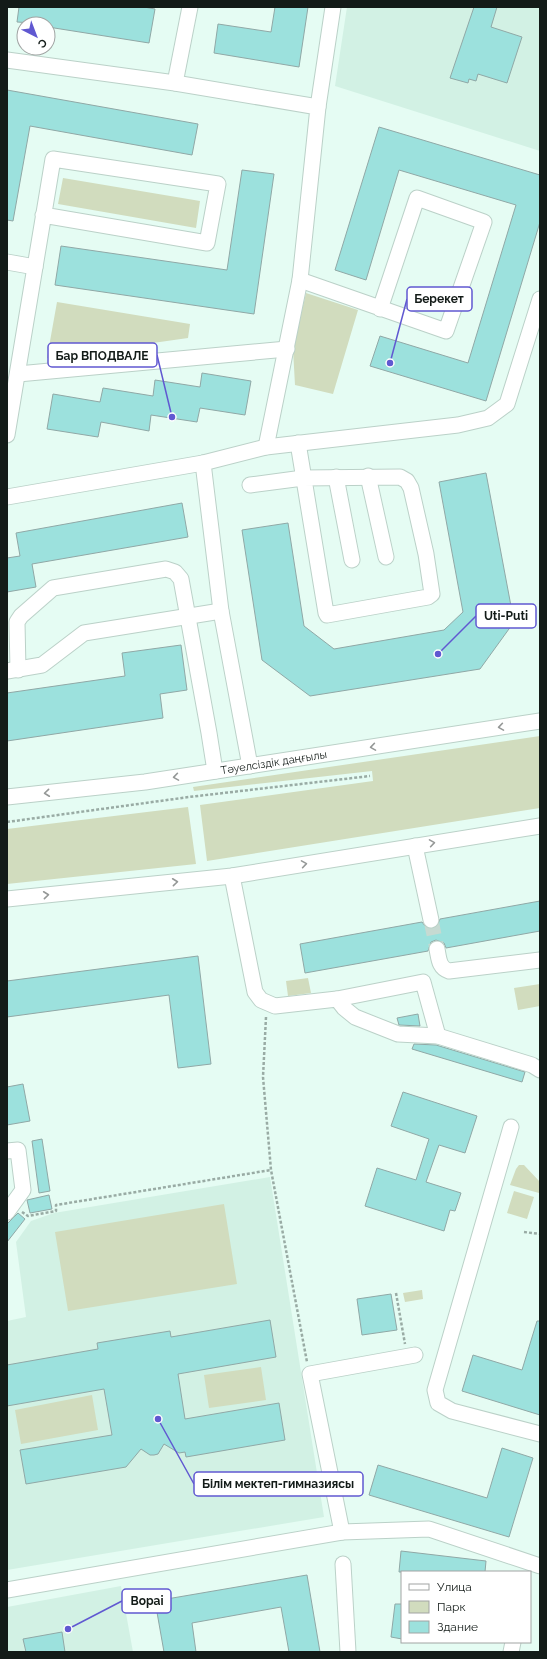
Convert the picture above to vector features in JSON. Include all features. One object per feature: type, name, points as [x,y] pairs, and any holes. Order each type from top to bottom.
[{"type":"street","points":[[175,83],[190,7]]},
{"type":"street","points":[[266,447],[300,280],[318,107],[333,7]]},
{"type":"street","points":[[7,60],[175,83],[318,107]]},
{"type":"street","points":[[7,435],[18,374],[43,215],[53,159],[218,184],[207,243],[43,215]]},
{"type":"street","points":[[300,280],[380,309],[446,331],[484,222],[417,198],[380,309]]},
{"type":"street","points":[[7,262],[35,267]]},
{"type":"street","points":[[7,497],[203,463],[266,447],[458,425],[488,418],[507,404],[540,300]]},
{"type":"street","points":[[18,374],[287,349]]},
{"type":"street","points":[[250,485],[304,478],[400,476],[407,481],[411,488],[426,554],[432,594],[428,597],[330,616],[326,613],[304,478],[298,443]]},
{"type":"street","points":[[203,463],[221,612],[250,766]]},
{"type":"street","points":[[368,476],[386,557]]},
{"type":"street","points":[[336,477],[352,560]]},
{"type":"street","points":[[214,771],[188,617],[181,579],[175,572],[166,569],[53,588],[21,616],[18,622],[12,671],[42,665],[84,633],[188,617],[221,612]]},
{"type":"street","name":"Тәуелсіздік даңғылы","points":[[7,798],[145,782],[540,722]]},
{"type":"street","points":[[7,899],[232,876],[540,826]]},
{"type":"street","points":[[415,846],[431,920]]},
{"type":"street","points":[[232,876],[255,992],[261,1000],[275,1006],[337,999],[423,982],[438,1036]]},
{"type":"street","points":[[437,949],[440,965],[444,970],[449,971],[540,960]]},
{"type":"street","points":[[337,999],[344,1008],[355,1016],[398,1034],[438,1036],[532,1065],[540,1070]]},
{"type":"street","points":[[511,1127],[435,1390],[438,1403],[452,1411],[540,1434]]},
{"type":"street","points":[[7,1151],[18,1150],[23,1190],[10,1209]]},
{"type":"street","points":[[342,1532],[310,1374],[411,1356]]},
{"type":"street","points":[[7,1590],[342,1532],[429,1529],[532,1567]]},
{"type":"street","points":[[343,1564],[348,1652]]},
{"type":"path","points":[[7,822],[189,797],[370,776]]},
{"type":"path","points":[[267,1003],[263,1077],[271,1170],[310,1374]]},
{"type":"path","points":[[10,1209],[28,1216],[56,1211],[56,1204],[271,1170]]},
{"type":"path","points":[[524,1232],[540,1234]]},
{"type":"path","points":[[396,1293],[411,1356]]},
{"type":"shaded area","points":[[347,7],[540,7],[540,151],[335,86]]},
{"type":"shaded area","points":[[270,1177],[324,1517],[7,1570],[7,1321],[26,1317],[16,1242],[31,1221],[54,1213]]},
{"type":"shaded area","points":[[121,1586],[133,1652],[7,1652],[7,1607]]},
{"type":"green space","points":[[63,178],[200,201],[196,228],[58,204]]},
{"type":"green space","points":[[306,293],[358,310],[333,394],[295,385],[293,349]]},
{"type":"green space","points":[[57,302],[190,324],[188,338],[47,358]]},
{"type":"green space","points":[[540,736],[540,808],[207,861],[200,805],[373,781],[372,771],[194,791],[193,787]]},
{"type":"green space","points":[[188,807],[196,864],[7,884],[7,829]]},
{"type":"green space","points":[[308,978],[311,993],[288,996],[286,981]]},
{"type":"green space","points":[[540,984],[540,1006],[518,1010],[514,988]]},
{"type":"green space","points":[[519,1165],[524,1165],[540,1182],[539,1193],[510,1185]]},
{"type":"green space","points":[[514,1191],[534,1197],[527,1219],[507,1213]]},
{"type":"green space","points":[[224,1204],[237,1284],[68,1311],[55,1232]]},
{"type":"green space","points":[[422,1290],[423,1299],[405,1302],[403,1293]]},
{"type":"green space","points":[[261,1367],[266,1400],[209,1408],[204,1375]]},
{"type":"green space","points":[[92,1395],[98,1430],[21,1444],[15,1410]]},
{"type":"building","points":[[19,7],[144,7],[155,9],[149,43],[56,28],[56,16],[18,16]]},
{"type":"building","points":[[275,7],[308,7],[299,67],[214,53],[218,24],[271,32]]},
{"type":"building","points":[[474,7],[497,7],[491,27],[522,37],[507,83],[478,74],[476,81],[469,79],[468,83],[450,78]]},
{"type":"building","points":[[7,90],[198,124],[192,155],[30,126],[13,221],[7,220]]},
{"type":"building","points":[[379,127],[540,175],[540,222],[486,401],[370,366],[380,336],[468,363],[516,205],[399,170],[366,280],[335,270]]},
{"type":"building","points":[[242,170],[274,174],[254,314],[55,285],[61,246],[227,270]]},
{"type":"building","points":[[202,373],[251,381],[245,415],[200,408],[197,422],[151,415],[149,431],[101,422],[98,437],[47,429],[53,394],[100,402],[103,388],[153,396],[155,380],[200,387]]},
{"type":"building","points":[[486,473],[514,622],[480,669],[310,696],[262,660],[242,530],[288,523],[304,626],[334,649],[444,630],[463,612],[439,482]]},
{"type":"building","points":[[182,503],[188,537],[32,564],[36,587],[7,592],[7,558],[20,556],[16,533]]},
{"type":"building","points":[[181,645],[187,690],[160,694],[163,718],[7,741],[7,693],[125,676],[122,653]]},
{"type":"building","points":[[540,901],[540,931],[446,948],[444,943],[436,940],[431,942],[428,951],[305,973],[300,944],[422,922],[425,926],[433,929],[437,926],[440,919]]},
{"type":"building","points":[[198,956],[211,1064],[178,1068],[169,995],[7,1017],[7,981]]},
{"type":"building","points":[[418,1014],[420,1026],[399,1025],[397,1018]]},
{"type":"building","points":[[414,1044],[436,1045],[525,1072],[522,1082],[412,1049]]},
{"type":"building","points":[[23,1084],[30,1121],[7,1125],[7,1087]]},
{"type":"building","points":[[403,1092],[477,1116],[465,1153],[439,1145],[426,1182],[461,1193],[455,1211],[450,1210],[444,1231],[365,1206],[377,1168],[416,1180],[429,1139],[391,1126]]},
{"type":"building","points":[[42,1139],[50,1191],[39,1193],[32,1141]]},
{"type":"building","points":[[49,1195],[52,1209],[30,1213],[27,1200]]},
{"type":"building","points":[[18,1213],[25,1219],[7,1242],[7,1224]]},
{"type":"building","points":[[391,1294],[397,1330],[362,1335],[357,1299]]},
{"type":"building","points":[[270,1320],[276,1357],[178,1374],[185,1419],[279,1403],[285,1440],[186,1457],[185,1452],[179,1453],[164,1444],[158,1454],[154,1455],[150,1455],[141,1449],[126,1467],[26,1484],[20,1450],[112,1435],[104,1389],[7,1406],[7,1365],[98,1349],[97,1343],[170,1331],[171,1337]]},
{"type":"building","points":[[537,1321],[540,1321],[540,1415],[462,1391],[473,1355],[522,1370]]},
{"type":"building","points":[[502,1448],[533,1458],[509,1537],[369,1495],[378,1465],[487,1498]]},
{"type":"building","points":[[401,1551],[486,1561],[485,1571],[399,1572]]},
{"type":"building","points":[[307,1575],[320,1652],[289,1652],[281,1607],[192,1623],[196,1652],[164,1652],[155,1601]]},
{"type":"building","points":[[395,1604],[401,1604],[401,1639],[391,1637]]},
{"type":"building","points":[[62,1632],[65,1652],[26,1652],[23,1639]]},
{"type":"tunnel","points":[[431,920],[437,949]]},
{"type":"place","name":"Берекет","points":[[390,363]]},
{"type":"place","name":"Бар ВПОДВАЛЕ","points":[[172,417]]},
{"type":"place","name":"Uti-Puti","points":[[438,654]]},
{"type":"place","name":"Білім мектеп-гимназиясы","points":[[158,1419]]},
{"type":"place","name":"Bopai","points":[[68,1629]]}]
